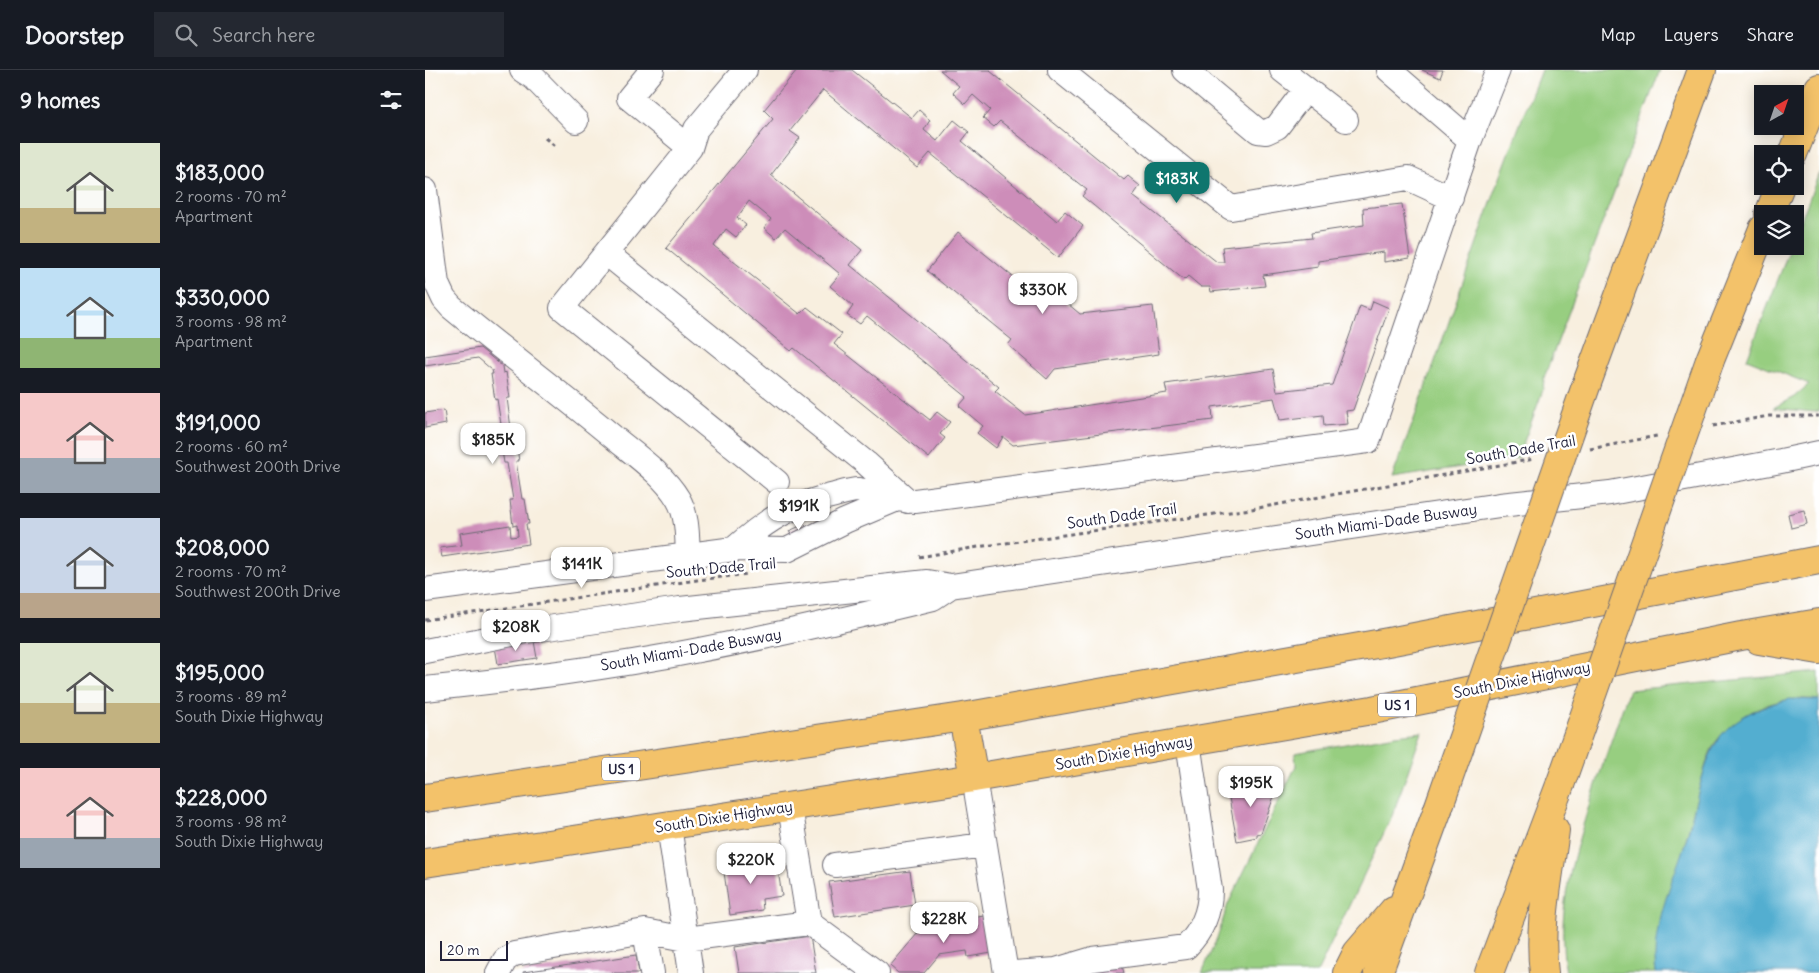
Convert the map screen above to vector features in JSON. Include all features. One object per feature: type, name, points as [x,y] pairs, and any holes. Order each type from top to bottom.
[{"type":"highway","points":[[1378,973],[1438,809],[1587,383],[1702,70]]},
{"type":"highway","points":[[1797,145],[1819,88]]},
{"type":"highway","points":[[1489,973],[1560,785],[1710,360],[1754,251]]},
{"type":"highway","name":"US 1","points":[[425,798],[963,717],[1388,642],[1819,560]]},
{"type":"highway","name":"South Dixie Highway","points":[[425,863],[974,778],[1188,742],[1372,710],[1741,636],[1819,623]]},
{"type":"highway","points":[[1741,636],[1819,650]]},
{"type":"highway","points":[[963,717],[974,778]]},
{"type":"highway","points":[[1544,973],[1542,945],[1543,913],[1560,785]]},
{"type":"highway","points":[[1347,973],[1357,953],[1406,895]]},
{"type":"street","points":[[652,70],[629,98],[690,148]]},
{"type":"street","points":[[745,70],[697,129],[690,148],[562,308],[777,482]]},
{"type":"street","points":[[1060,70],[1231,208],[1408,178],[1451,198]]},
{"type":"street","points":[[1185,70],[1258,131],[1266,132],[1277,127],[1306,90]]},
{"type":"street","points":[[1282,70],[1346,120]]},
{"type":"street","points":[[1389,70],[1470,140]]},
{"type":"street","points":[[425,590],[734,549],[787,550],[845,521],[902,500],[990,492],[1368,441],[1470,140],[1498,70]]},
{"type":"street","points":[[533,73],[577,121]]},
{"type":"street","points":[[425,190],[437,284],[444,299],[451,307],[572,403],[657,474],[673,491],[680,502],[687,528],[688,556]]},
{"type":"street","points":[[606,253],[866,463],[902,500]]},
{"type":"street","name":"South Miami-Dade Busway","points":[[425,650],[518,632],[739,601],[927,582],[951,586],[1500,506],[1610,494],[1819,452]]},
{"type":"street","points":[[734,549],[754,530],[775,516],[819,498],[857,490],[902,500]]},
{"type":"street","name":"South Miami-Dade Busway","points":[[425,689],[501,681],[615,665],[699,650],[799,630],[933,598],[951,586]]},
{"type":"street","points":[[1014,973],[1056,971],[1093,959],[1186,947],[1196,937],[1211,903],[1211,890],[1188,742]]},
{"type":"street","points":[[974,778],[1006,973]]},
{"type":"street","points":[[791,807],[809,923]]},
{"type":"street","points":[[669,826],[691,973]]},
{"type":"street","points":[[835,865],[984,845]]},
{"type":"street","points":[[498,973],[505,960],[514,954],[645,930],[686,940],[809,923],[877,973]]},
{"type":"street","points":[[645,930],[652,973]]},
{"type":"path","points":[[545,138],[555,147]]},
{"type":"path","points":[[1708,427],[1769,416],[1819,416]]},
{"type":"path","name":"South Dade Trail","points":[[1585,450],[1660,436]]},
{"type":"path","name":"South Dade Trail","points":[[910,559],[984,546],[1258,508],[1537,458]]},
{"type":"path","name":"South Dade Trail","points":[[425,620],[697,580],[756,574]]},
{"type":"green space","points":[[1541,70],[1660,70],[1544,378],[1543,390],[1518,458],[1392,478],[1502,172]]},
{"type":"green space","points":[[1819,173],[1819,411],[1814,412],[1773,408],[1794,397],[1809,384],[1747,359],[1787,255],[1804,255],[1804,212]]},
{"type":"green space","points":[[1819,672],[1819,700],[1789,700],[1761,707],[1736,722],[1712,748],[1680,863],[1655,968],[1656,973],[1566,973],[1563,952],[1564,910],[1571,870],[1588,809],[1629,690]]},
{"type":"green space","points":[[1422,732],[1392,816],[1317,973],[1202,973],[1217,938],[1228,904],[1296,766],[1295,753]]},
{"type":"water","points":[[1790,699],[1819,700],[1819,973],[1656,973],[1656,939],[1659,922],[1686,840],[1700,784],[1710,755],[1723,733],[1738,720],[1763,707]]},
{"type":"building","points":[[797,70],[852,70],[912,118],[919,110],[930,120],[924,130],[937,141],[954,120],[969,132],[962,141],[1057,221],[1065,211],[1083,226],[1058,258],[930,153],[917,168],[823,90],[790,131],[800,138],[771,175],[862,250],[850,265],[999,387],[995,391],[1025,415],[1167,393],[1165,384],[1273,369],[1277,391],[1332,385],[1360,306],[1370,310],[1373,301],[1389,308],[1353,410],[1346,411],[1348,424],[1324,426],[1323,415],[1280,420],[1274,398],[1212,407],[1213,420],[1013,445],[1003,437],[996,448],[977,433],[983,426],[959,406],[967,397],[867,316],[860,324],[847,315],[853,306],[830,286],[840,274],[785,228],[776,238],[764,228],[771,219],[749,201],[737,218],[746,225],[736,237],[726,229],[714,246],[800,314],[807,307],[842,334],[834,344],[930,420],[937,412],[950,422],[940,434],[945,438],[929,458],[794,348],[791,351],[666,248],[773,119],[764,110]]},
{"type":"building","points":[[940,70],[991,70],[1124,180],[1128,176],[1140,186],[1133,196],[1217,262],[1224,262],[1222,247],[1312,238],[1311,233],[1364,225],[1363,208],[1402,204],[1410,258],[1384,262],[1384,252],[1318,261],[1318,267],[1263,275],[1265,286],[1211,292],[1210,287],[1201,287],[1188,276],[1184,280],[1082,196],[1087,190],[1000,121],[994,127],[983,118],[990,110],[973,95],[965,104],[953,93],[959,86]]},
{"type":"building","points":[[1422,70],[1443,70],[1440,78]]},
{"type":"building","points":[[958,232],[1029,290],[1038,279],[1080,314],[1153,306],[1159,354],[1055,369],[1047,379],[1008,345],[1012,340],[927,271]]},
{"type":"building","points":[[480,348],[502,366],[503,373],[506,372],[510,398],[507,398],[512,436],[515,435],[519,461],[516,461],[522,499],[525,499],[529,524],[526,524],[529,544],[442,557],[440,548],[462,545],[460,533],[510,525],[511,537],[518,536],[517,525],[513,526],[510,500],[513,500],[507,463],[504,463],[500,438],[503,437],[497,399],[495,400],[492,370],[478,358],[425,366],[425,356]]},
{"type":"building","points":[[444,410],[446,424],[425,428],[425,413]]},
{"type":"building","points":[[1804,510],[1807,524],[1791,528],[1788,514]]},
{"type":"building","points":[[805,524],[808,531],[793,538],[789,531]]},
{"type":"building","points":[[534,641],[537,658],[498,664],[495,647]]},
{"type":"building","points":[[1279,782],[1261,833],[1257,834],[1257,837],[1237,841],[1227,787],[1248,783],[1248,786]]},
{"type":"building","points":[[776,858],[782,896],[762,899],[763,910],[730,915],[723,865]]},
{"type":"building","points":[[910,871],[915,905],[835,917],[829,882]]},
{"type":"building","points":[[986,916],[992,953],[968,957],[967,951],[939,955],[924,973],[898,973],[890,966],[923,927],[961,922],[961,919]]},
{"type":"building","points":[[810,936],[816,973],[739,973],[735,947]]},
{"type":"building","points":[[636,955],[639,973],[523,973],[523,972]]},
{"type":"building","points":[[1122,966],[1124,973],[1090,973],[1090,972]]}]
